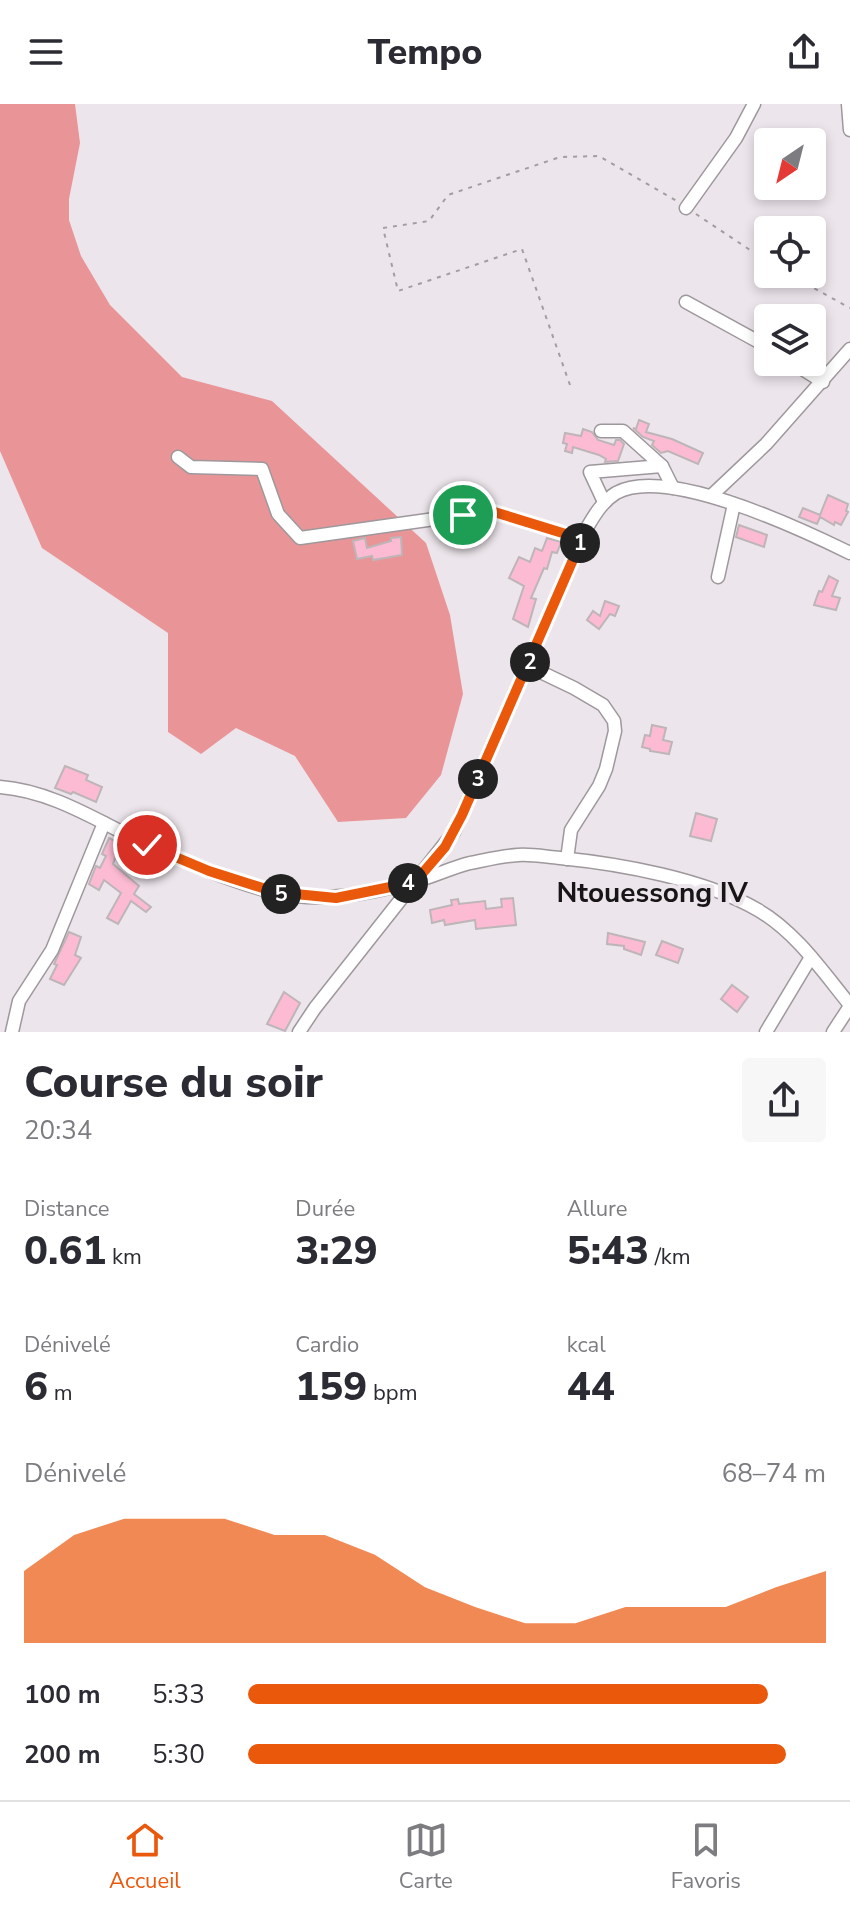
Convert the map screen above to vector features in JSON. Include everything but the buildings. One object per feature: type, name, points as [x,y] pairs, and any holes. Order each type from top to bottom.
[{"type":"street","points":[[686,208],[736,138],[754,104]]},
{"type":"street","points":[[848,104],[850,130]]},
{"type":"street","points":[[686,302],[754,339]]},
{"type":"street","points":[[711,496],[766,444],[850,349]]},
{"type":"street","points":[[813,376],[823,382]]},
{"type":"street","points":[[601,431],[623,431],[662,466],[673,488]]},
{"type":"street","points":[[178,457],[191,467],[262,469],[278,514],[300,538],[491,511],[582,539]]},
{"type":"street","points":[[604,502],[590,472],[662,466]]},
{"type":"street","points":[[299,1032],[454,832],[582,539],[604,502],[615,494],[643,485],[673,488],[734,504],[850,553]]},
{"type":"street","points":[[718,577],[734,504]]},
{"type":"street","points":[[528,666],[603,705],[614,721],[615,731],[606,769],[571,830],[567,859]]},
{"type":"street","points":[[0,787],[26,791],[66,804],[209,871],[275,892],[336,898],[415,882],[451,868],[520,855],[625,866],[697,885],[759,910],[782,927],[811,957],[850,1006],[833,1032]]},
{"type":"street","points":[[12,1032],[19,1001],[52,950],[104,823]]},
{"type":"street","points":[[766,1032],[811,957]]},
{"type":"path","points":[[570,385],[522,249],[398,291],[383,228],[429,221],[448,195],[560,157],[599,156],[754,253]]},
{"type":"path","points":[[814,288],[850,308]]},
{"type":"shaded area","points":[[0,104],[75,104],[80,143],[69,199],[69,220],[81,256],[110,305],[182,377],[272,401],[426,543],[450,615],[463,694],[441,775],[406,818],[338,822],[295,756],[236,728],[201,754],[168,732],[168,633],[42,548],[0,451]]},
{"type":"district","name":"Ntouessong IV","points":[[652,893]]},
{"type":"route","points":[[147,845],[209,871],[297,896],[336,898],[415,882],[454,832],[582,539],[491,511],[463,515]]}]
